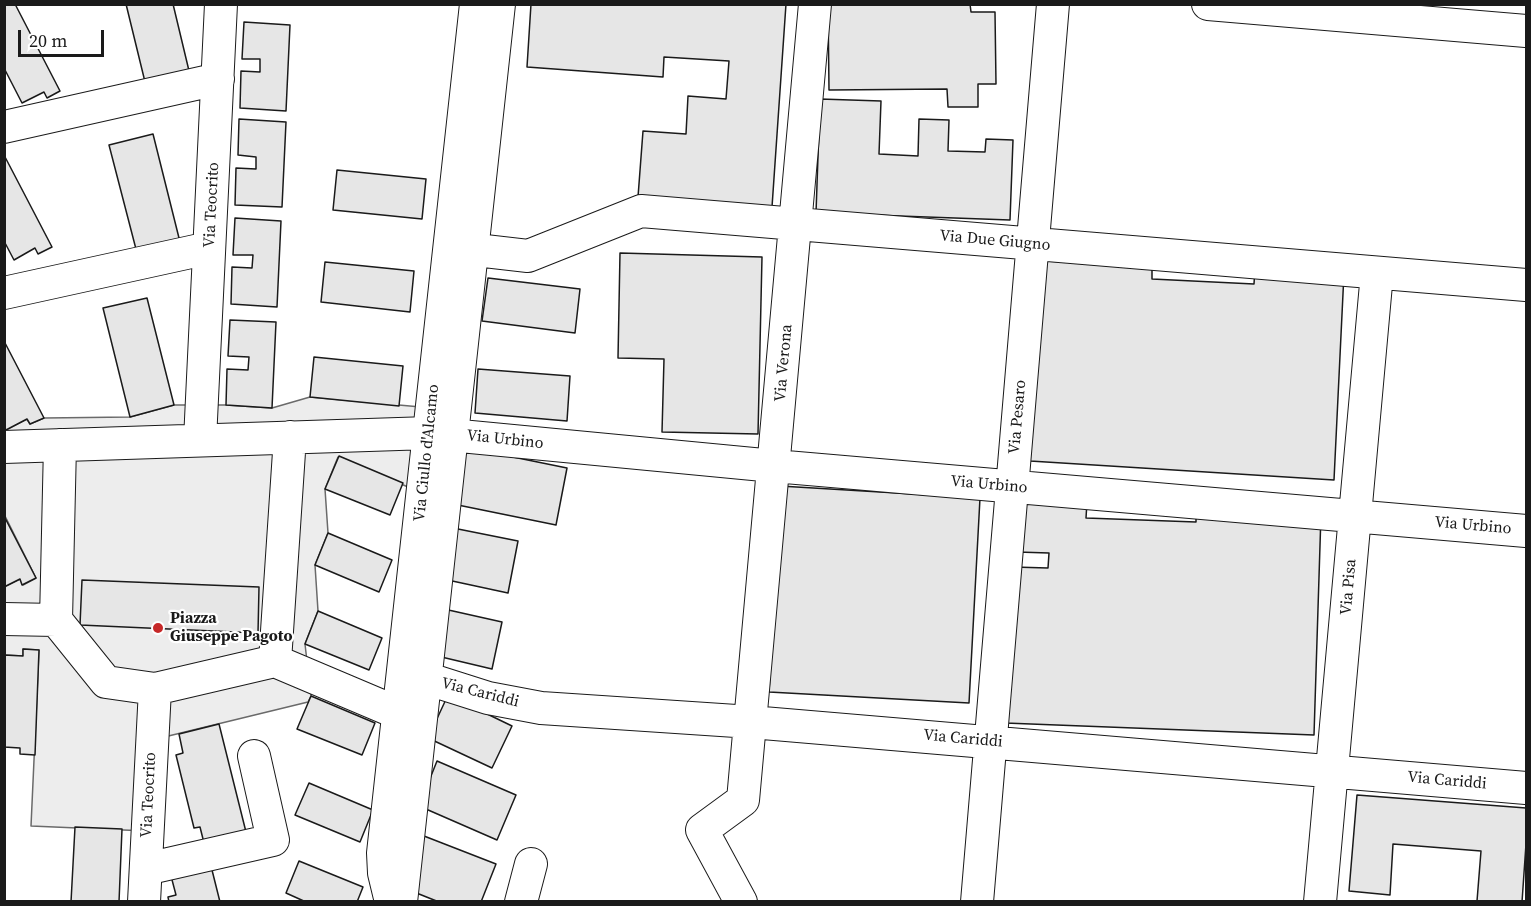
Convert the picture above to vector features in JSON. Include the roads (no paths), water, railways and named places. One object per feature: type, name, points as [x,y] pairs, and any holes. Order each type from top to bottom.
[{"type":"street","name":"Via Teocrito","points":[[200,440],[221,4]]},
{"type":"street","name":"Via Ciullo d'Alcamo","points":[[401,902],[414,675],[461,248],[476,4]]},
{"type":"street","name":"Via Ciullo d'Alcamo","points":[[461,248],[499,4]]},
{"type":"street","name":"Via Verona","points":[[741,902],[702,830],[743,800],[815,4]]},
{"type":"street","name":"Via Pesaro","points":[[977,902],[1053,4]]},
{"type":"street","points":[[1208,4],[1527,32]]},
{"type":"street","points":[[4,127],[218,79]]},
{"type":"street","name":"Via Due Giugno","points":[[461,248],[528,256],[641,211],[1527,285]]},
{"type":"street","points":[[4,293],[209,248]]},
{"type":"street","name":"Via Pisa","points":[[1320,902],[1377,273]]},
{"type":"street","name":"Via Urbino","points":[[4,447],[441,434],[774,466],[1527,531]]},
{"type":"street","points":[[275,661],[290,437]]},
{"type":"street","points":[[60,445],[56,620],[106,682],[155,689],[275,661],[399,712]]},
{"type":"street","points":[[4,619],[56,620]]},
{"type":"street","name":"Via Ciullo d'Alcamo","points":[[391,902],[384,873],[383,853],[399,712],[414,675]]},
{"type":"street","name":"Via Cariddi","points":[[414,675],[488,698],[541,708],[991,741],[1527,788]]},
{"type":"street","name":"Via Teocrito","points":[[144,902],[155,689]]},
{"type":"street","points":[[146,869],[273,840],[254,756]]},
{"type":"street","points":[[521,902],[531,864]]},
{"type":"place","name":"Piazza Giuseppe Pagoto","points":[[158,628]]}]
